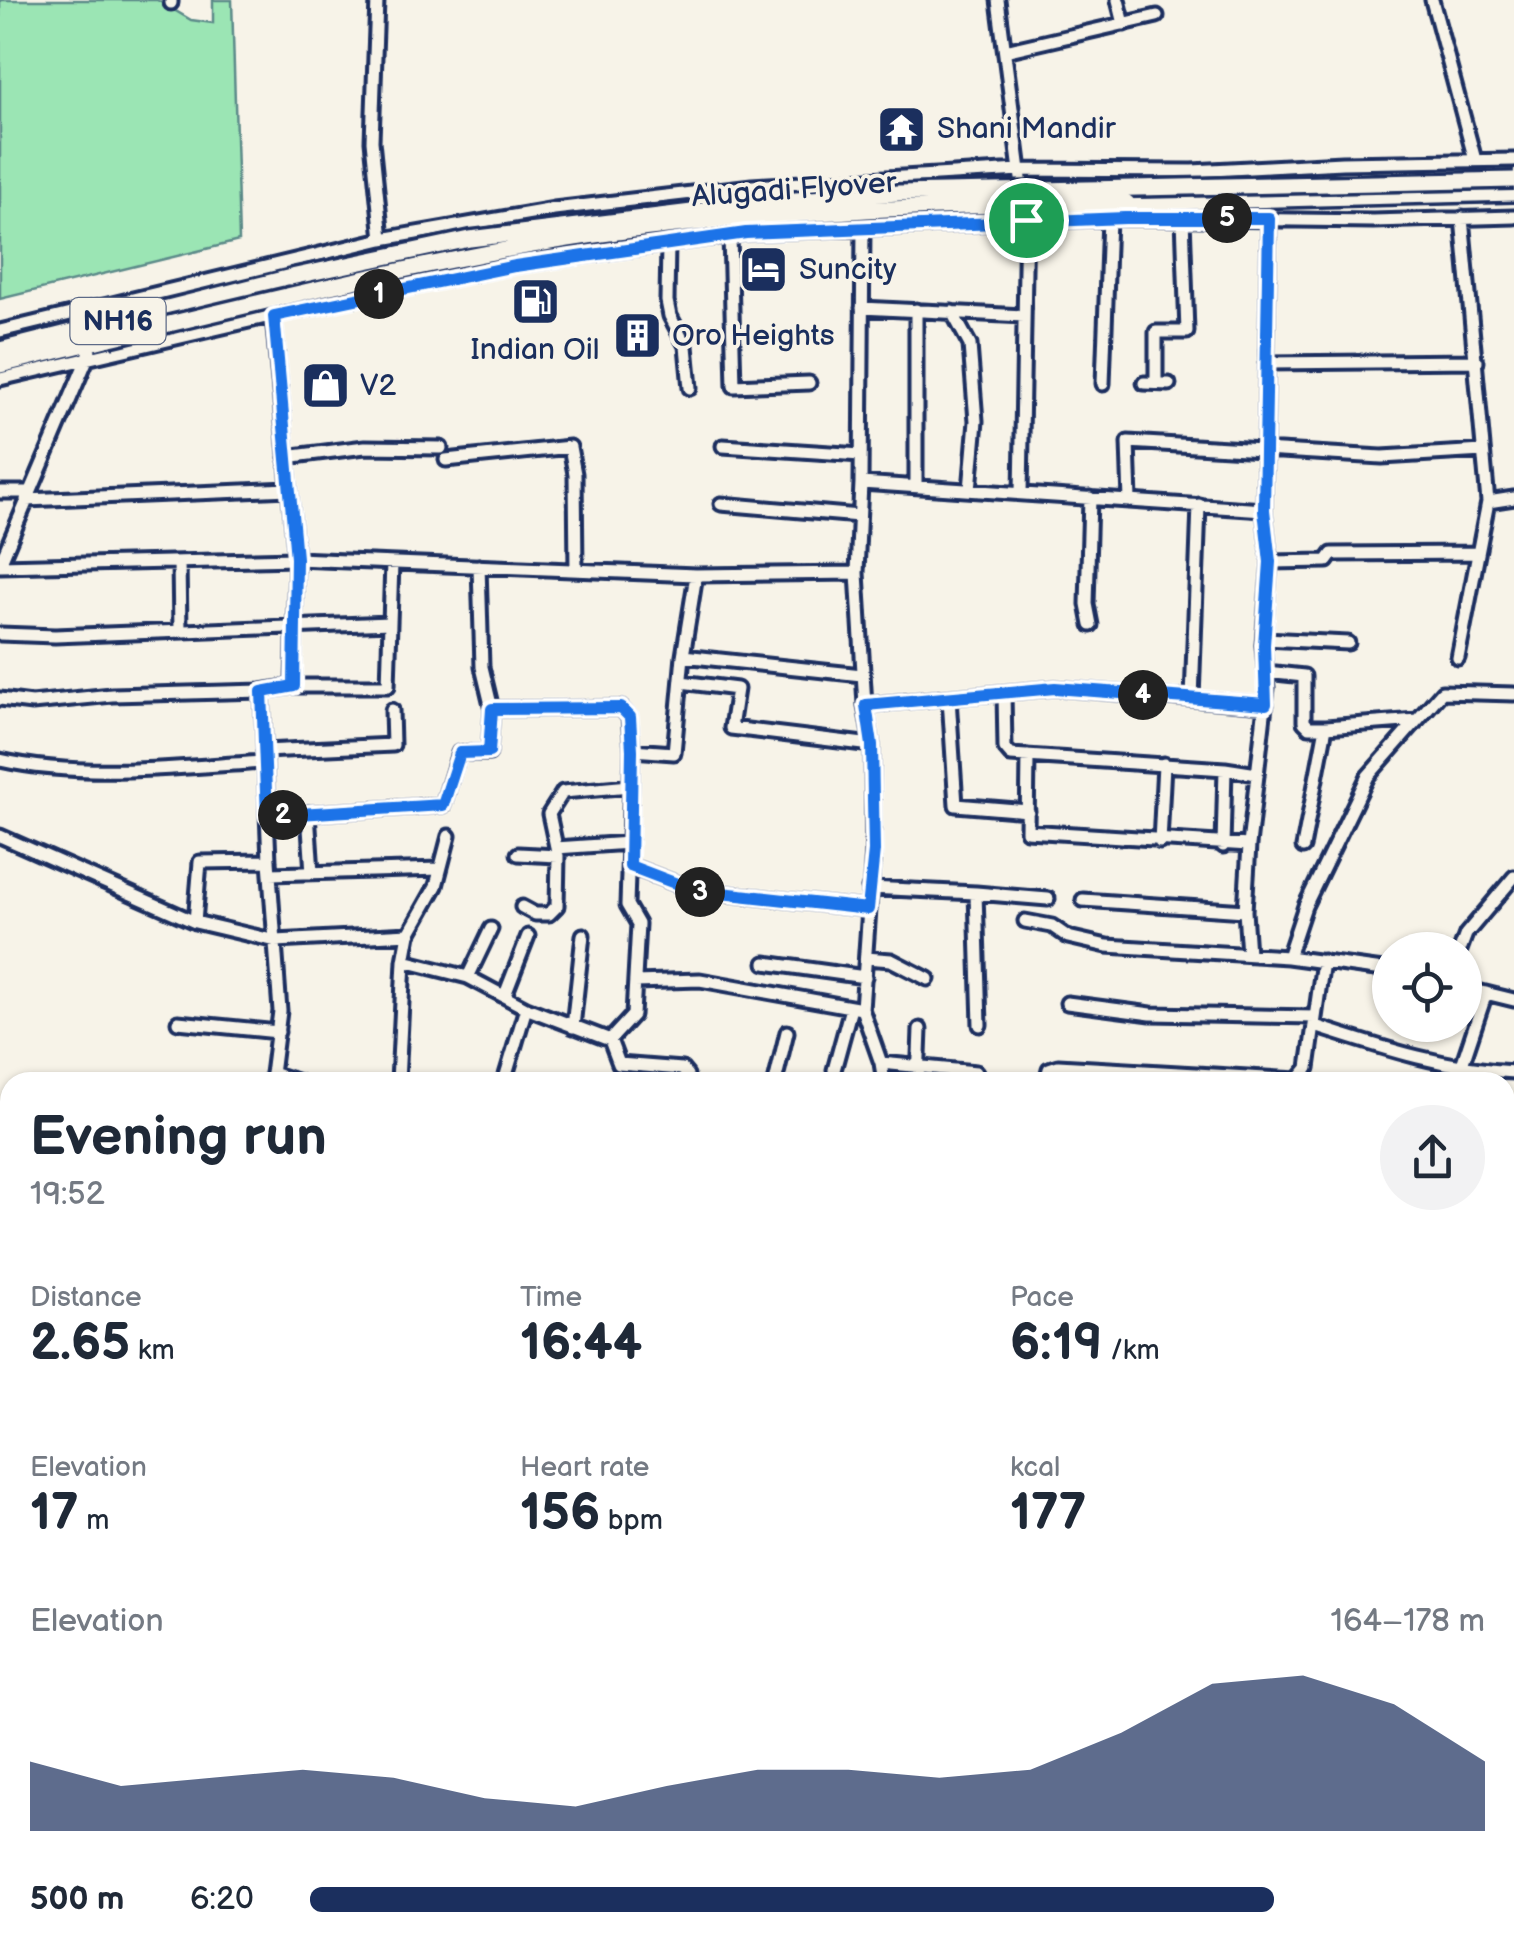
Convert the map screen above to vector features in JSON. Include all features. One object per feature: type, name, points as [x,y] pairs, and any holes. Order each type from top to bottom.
[{"type":"highway","name":"Alugadi Flyover","points":[[236,290],[470,239],[782,201],[898,193],[1514,180]]},
{"type":"highway","name":"Alugadi Flyover","points":[[90,349],[110,338],[465,256],[664,227],[900,209],[1514,193]]},
{"type":"highway","points":[[232,273],[236,290]]},
{"type":"highway","name":"NH16","points":[[0,350],[236,290]]},
{"type":"highway","name":"NH16","points":[[0,365],[90,349]]},
{"type":"street","points":[[377,0],[372,140],[382,239]]},
{"type":"street","points":[[998,0],[1026,220],[1021,494]]},
{"type":"street","points":[[1118,0],[1124,24]]},
{"type":"street","points":[[1432,0],[1474,160]]},
{"type":"street","points":[[1005,51],[1157,16]]},
{"type":"street","points":[[0,331],[382,239],[554,209],[752,186],[1020,170],[1192,171],[1342,162],[1514,160]]},
{"type":"street","points":[[0,379],[90,349],[515,266],[730,236],[1026,220],[1374,221],[1514,217]]},
{"type":"street","points":[[1103,384],[1109,218]]},
{"type":"street","points":[[1156,383],[1156,332],[1187,332],[1183,218]]},
{"type":"street","points":[[1248,954],[1245,911],[1249,845],[1266,704],[1264,638],[1270,562],[1264,510],[1269,218]]},
{"type":"street","points":[[1458,658],[1488,502],[1462,218]]},
{"type":"street","points":[[834,1070],[865,978],[874,851],[872,745],[862,675],[857,573],[863,227]]},
{"type":"street","points":[[730,236],[734,386],[809,383]]},
{"type":"street","points":[[668,244],[667,300],[670,316],[686,346],[690,388]]},
{"type":"street","points":[[862,308],[1024,316]]},
{"type":"street","points":[[916,310],[916,486]]},
{"type":"street","points":[[952,312],[970,345],[976,421],[970,490]]},
{"type":"street","points":[[274,316],[296,558],[294,686]]},
{"type":"street","points":[[90,349],[0,565],[296,558],[696,575],[857,573]]},
{"type":"street","points":[[1266,363],[1477,362]]},
{"type":"street","points":[[1130,501],[1128,442],[1382,458],[1483,451]]},
{"type":"street","points":[[723,446],[861,455]]},
{"type":"street","points":[[286,457],[365,447],[444,454],[570,448],[576,570]]},
{"type":"street","points":[[861,483],[1264,510]]},
{"type":"street","points":[[0,492],[28,496],[288,488]]},
{"type":"street","points":[[1090,498],[1087,604],[1091,625]]},
{"type":"street","points":[[1488,502],[1514,498]]},
{"type":"street","points":[[721,504],[859,516]]},
{"type":"street","points":[[1192,699],[1199,505]]},
{"type":"street","points":[[1270,562],[1327,562],[1332,554],[1478,553]]},
{"type":"street","points":[[179,562],[180,631]]},
{"type":"street","points":[[0,700],[32,703],[112,695],[262,692],[294,686],[388,686],[392,562]]},
{"type":"street","points":[[267,816],[443,805],[460,753],[489,752],[492,709],[482,667],[479,566]]},
{"type":"street","points":[[632,750],[674,752],[696,575]]},
{"type":"street","points":[[0,634],[54,636],[390,622]]},
{"type":"street","points":[[1264,638],[1348,643]]},
{"type":"street","points":[[683,656],[862,675]]},
{"type":"street","points":[[1266,672],[1304,676],[1304,722],[1310,728],[1417,720]]},
{"type":"street","points":[[680,682],[737,689],[732,728],[872,745]]},
{"type":"street","points":[[866,705],[1055,688],[1266,704]]},
{"type":"street","points":[[262,692],[276,941],[278,1032],[273,1072]]},
{"type":"street","points":[[1288,956],[1305,906],[1368,776],[1442,692],[1514,694]]},
{"type":"street","points":[[1004,694],[1006,752],[1010,756],[1164,764],[1256,774]]},
{"type":"street","points":[[949,698],[956,805],[1028,811]]},
{"type":"street","points":[[492,709],[621,708],[630,717],[627,904],[638,924],[633,1015],[610,1040]]},
{"type":"street","points":[[0,760],[35,768],[122,769],[393,745],[392,710]]},
{"type":"street","points":[[1303,847],[1326,727]]},
{"type":"street","points":[[1028,756],[1026,832],[1249,845]]},
{"type":"street","points":[[1160,842],[1164,764]]},
{"type":"street","points":[[1223,846],[1225,769]]},
{"type":"street","points":[[522,907],[534,914],[554,911],[558,906],[557,852],[548,814],[564,792],[630,786]]},
{"type":"street","points":[[308,814],[312,873]]},
{"type":"street","points":[[0,836],[195,922],[276,941],[409,934]]},
{"type":"street","points":[[400,1072],[404,961],[409,934],[430,901],[449,836]]},
{"type":"street","points":[[518,854],[629,843]]},
{"type":"street","points":[[195,922],[200,862],[312,873],[440,869]]},
{"type":"street","points":[[630,866],[693,890],[868,909]]},
{"type":"street","points":[[1468,932],[1514,877]]},
{"type":"street","points":[[869,888],[1048,898]]},
{"type":"street","points":[[976,893],[980,1025]]},
{"type":"street","points":[[1083,900],[1245,911]]},
{"type":"street","points":[[1026,921],[1107,946],[1288,956],[1372,969]]},
{"type":"street","points":[[468,978],[491,929]]},
{"type":"street","points":[[573,1026],[583,934]]},
{"type":"street","points":[[505,995],[528,936]]},
{"type":"street","points":[[866,958],[891,960],[928,979]]},
{"type":"street","points":[[404,961],[468,978],[526,1008],[610,1040],[619,1064],[686,1072]]},
{"type":"street","points":[[1305,1072],[1322,962]]},
{"type":"street","points":[[765,963],[865,978]]},
{"type":"street","points":[[635,982],[700,980],[856,1009]]},
{"type":"street","points":[[1482,993],[1514,1000]]},
{"type":"street","points":[[1461,1068],[1486,994]]},
{"type":"street","points":[[1067,1003],[1150,1014],[1315,1022],[1461,1068],[1514,1072]]},
{"type":"street","points":[[507,1072],[526,1008]]},
{"type":"street","points":[[856,1009],[883,1072]]},
{"type":"street","points":[[178,1022],[278,1032]]},
{"type":"street","points":[[919,1072],[920,1029]]},
{"type":"street","points":[[777,1072],[787,1032]]},
{"type":"street","points":[[882,1063],[976,1072]]},
{"type":"street","points":[[1048,1072],[1058,1066],[1161,1072]]},
{"type":"green space","points":[[0,0],[157,0],[191,20],[213,23],[213,0],[232,0],[239,241],[0,299]]},
{"type":"place","name":"Shani Mandir","points":[[902,129]]},
{"type":"place","name":"Suncity","points":[[764,270]]},
{"type":"place","name":"Indian Oil","points":[[535,301]]},
{"type":"place","name":"Oro Heights","points":[[637,336]]},
{"type":"place","name":"V2","points":[[325,386]]},
{"type":"route","points":[[1269,218],[1264,510],[1270,562],[1264,645],[1266,704],[1055,688],[866,705],[872,745],[874,851],[868,909],[693,890],[630,866],[632,750],[630,717],[621,708],[492,709],[489,752],[460,753],[443,805],[267,816],[262,692],[294,686],[296,558],[274,316],[515,266],[746,233],[1026,220],[1269,218]]}]
